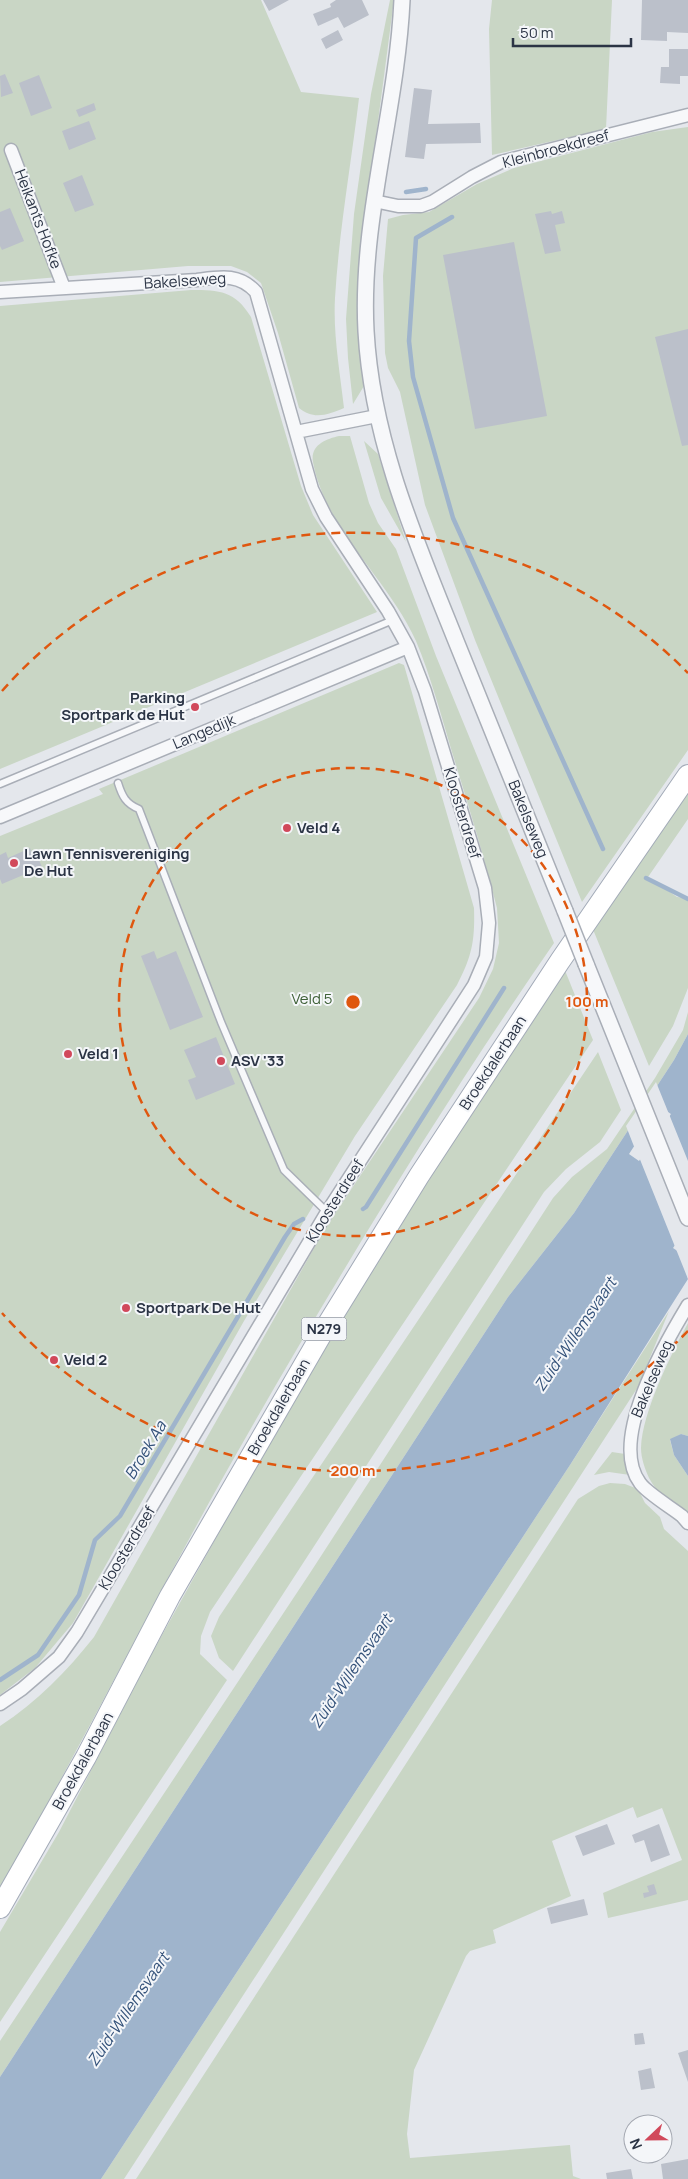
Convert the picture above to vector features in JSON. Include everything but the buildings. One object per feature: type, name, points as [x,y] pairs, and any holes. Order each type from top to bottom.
[{"type":"main road","name":"Broekdalerbaan","points":[[0,1908],[86,1757],[170,1596],[327,1325],[419,1176],[549,977],[688,775]]},
{"type":"street","name":"Bakelseweg","points":[[402,0],[395,69],[374,201],[366,271],[366,330],[369,366],[377,416],[405,514],[688,1218]]},
{"type":"street","name":"Kleinbroekdreef","points":[[374,201],[398,206],[421,206],[432,202],[472,177],[501,162],[688,115]]},
{"type":"street","name":"Heikants Hofke","points":[[11,150],[64,288]]},
{"type":"street","name":"Bakelseweg","points":[[0,292],[197,280],[224,276],[242,280],[252,287],[259,297],[312,489],[318,504],[394,620]]},
{"type":"street","points":[[296,432],[377,416]]},
{"type":"street","name":"Kloosterdreef","points":[[0,1704],[22,1689],[59,1656],[77,1632],[327,1212],[474,985],[486,957],[489,924],[485,888],[425,691],[408,647],[394,620]]},
{"type":"street","name":"Langedijk","points":[[0,817],[408,647]]},
{"type":"street","name":"Bakelseweg","points":[[688,1304],[664,1346],[634,1417],[631,1439],[634,1470],[640,1484],[682,1516],[688,1523]]},
{"type":"lane","points":[[0,784],[394,620]]},
{"type":"lane","points":[[118,783],[129,806],[139,809],[221,1022],[284,1170],[327,1212]]},
{"type":"green space","points":[[0,0],[261,0],[301,92],[359,98],[342,223],[335,298],[336,340],[344,408],[332,413],[315,415],[304,412],[299,408],[278,333],[261,283],[247,272],[231,266],[188,266],[0,282]]},
{"type":"green space","points":[[390,0],[394,0],[360,258],[358,323],[364,386],[353,404],[346,319],[354,214],[371,94]]},
{"type":"green space","points":[[492,0],[612,0],[606,129],[492,155],[489,29]]},
{"type":"green space","points":[[688,127],[688,750],[582,902],[475,640],[425,505],[400,392],[388,368],[385,353],[383,276],[388,219],[429,212],[477,184],[514,168],[652,132]]},
{"type":"green space","points":[[191,290],[219,292],[233,297],[245,308],[251,317],[301,486],[313,515],[377,612],[0,769],[0,306]]},
{"type":"green space","points":[[339,436],[350,436],[369,503],[378,523],[396,549],[436,656],[554,943],[423,1141],[300,1344],[221,1481],[57,1786],[0,1887],[0,1726],[27,1707],[51,1685],[94,1637],[326,1227],[479,998],[493,969],[499,943],[497,908],[436,696],[416,641],[390,597],[330,510],[313,462],[316,447],[324,441]]},
{"type":"green space","points":[[364,441],[378,454],[406,542],[381,498]]},
{"type":"green space","name":"Sportpark De Hut","points":[[399,663],[404,665],[474,908],[472,948],[466,965],[457,985],[355,1136],[244,1321],[73,1623],[35,1668],[0,1695],[0,836],[103,794],[99,789]]},
{"type":"green space","points":[[688,789],[688,819],[648,877],[677,897],[688,898],[688,988],[673,1026],[649,1066],[592,927]]},
{"type":"green space","points":[[564,968],[593,1040],[210,1612],[201,1636],[200,1654],[227,1680],[0,2022],[0,1932],[59,1832],[152,1653],[326,1345],[415,1197]]},
{"type":"green space","points":[[688,1012],[688,1034],[674,1060],[574,1213],[508,1297],[0,2077],[0,2041],[310,1573],[553,1198],[572,1177],[607,1149],[655,1078],[683,1030]]},
{"type":"green space","points":[[598,1052],[621,1110],[600,1142],[566,1169],[544,1192],[233,1671],[219,1658],[211,1636],[219,1617]]},
{"type":"green space","points":[[669,1311],[638,1387],[124,2179],[101,2179],[570,1465]]},
{"type":"green space","points":[[688,1323],[688,1436],[681,1434],[670,1440],[674,1455],[688,1476],[688,1520],[652,1484],[645,1467],[641,1448],[646,1418],[658,1384]]},
{"type":"green space","points":[[612,1452],[625,1454],[627,1469],[630,1475],[609,1472],[594,1475]]},
{"type":"green space","points":[[610,1483],[625,1484],[638,1489],[645,1503],[660,1517],[664,1529],[688,1551],[688,1900],[608,1918],[603,1893],[682,1860],[662,1808],[637,1818],[633,1807],[552,1841],[571,1896],[493,1930],[496,1943],[470,1951],[466,1956],[414,2070],[407,2134],[410,2158],[570,2145],[573,2176],[581,2179],[136,2179],[578,1499],[599,1486]]},
{"type":"water","name":"Zuid-Willemsvaart","points":[[688,1034],[688,1226],[673,1248],[685,1256],[688,1279],[570,1465],[101,2179],[0,2179],[0,2077],[508,1297],[574,1213],[674,1060]],"holes":[[[660,1107],[671,1114],[639,1161],[629,1154]]]},
{"type":"water","points":[[681,1434],[688,1436],[688,1476],[674,1455],[670,1439]]},
{"type":"pier","points":[[656,1082],[688,1161],[688,1231],[677,1247],[684,1252],[688,1248],[688,1279],[639,1157],[667,1115],[661,1110],[635,1149],[626,1126]]},
{"type":"waterway","points":[[406,192],[426,189]]},
{"type":"waterway","points":[[452,217],[416,238],[409,341],[413,377],[453,518],[603,849]]},
{"type":"waterway","points":[[646,878],[688,899]]},
{"type":"waterway","points":[[363,1209],[504,988]]},
{"type":"waterway","name":"Broek Aa","points":[[0,1680],[38,1655],[79,1595],[95,1540],[120,1516],[285,1237],[294,1224],[303,1219]]},
{"type":"place","name":"Parking Sportpark de Hut","points":[[195,707]]},
{"type":"place","name":"Veld 4","points":[[287,828]]},
{"type":"place","name":"Lawn Tennisvereniging De Hut","points":[[14,863]]},
{"type":"place","name":"Veld 1","points":[[68,1054]]},
{"type":"place","name":"ASV '33","points":[[221,1061]]},
{"type":"place","name":"Sportpark De Hut","points":[[126,1308]]},
{"type":"place","name":"Veld 2","points":[[54,1360]]},
{"type":"park label","name":"Veld 5","points":[[312,999]]}]
